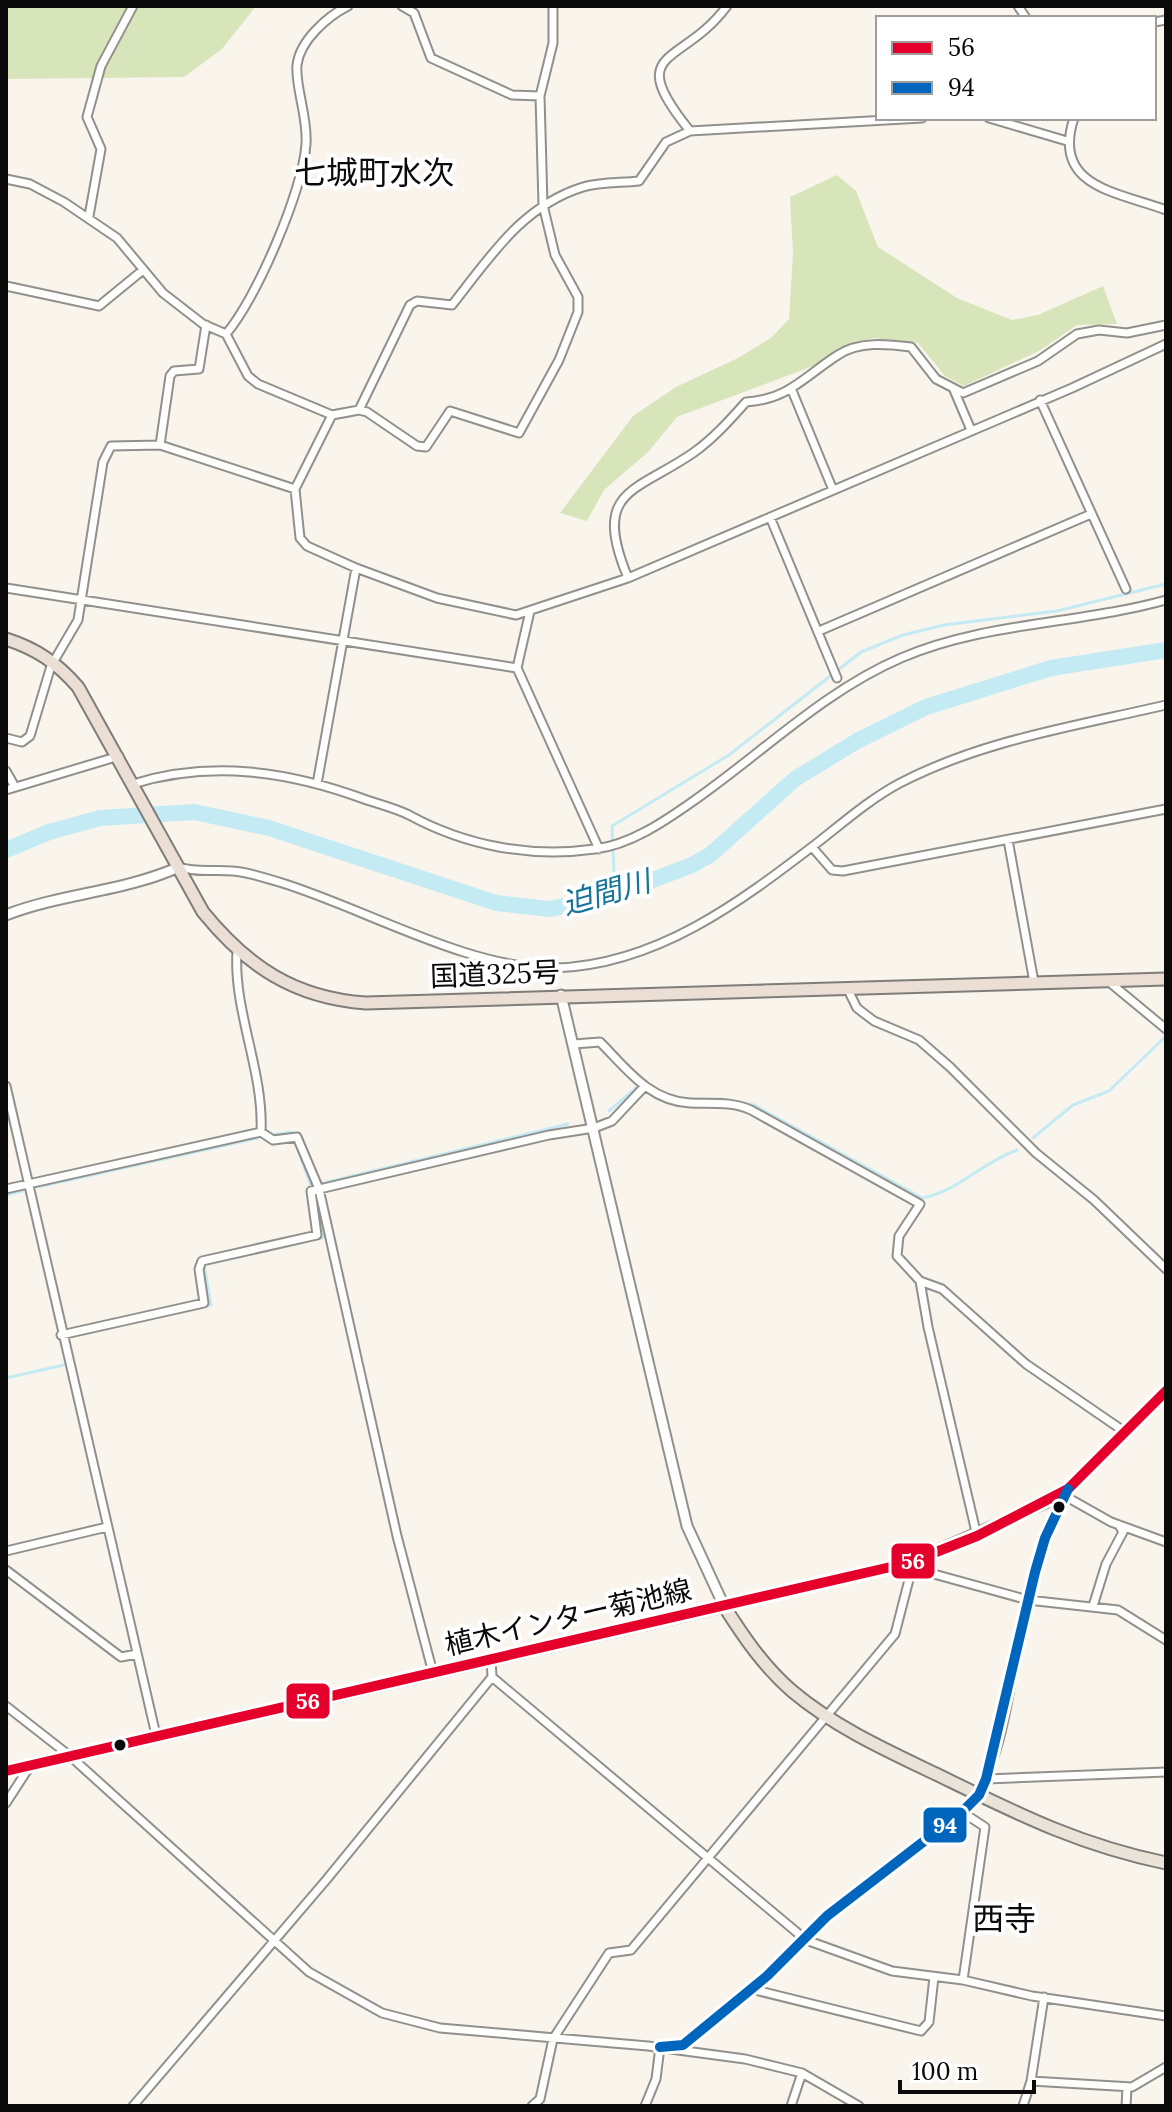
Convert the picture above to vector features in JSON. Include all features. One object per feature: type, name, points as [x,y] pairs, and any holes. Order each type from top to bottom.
[{"type":"highway","name":"国道325号","points":[[6,639],[31,648],[55,662],[83,695],[203,912],[237,951],[285,984],[341,1000],[1166,979]]},
{"type":"main road","name":"植木インター菊池線","points":[[6,1771],[724,1606],[756,1653],[790,1689],[825,1717],[1052,1831],[1103,1848],[1166,1863]]},
{"type":"street","points":[[89,216],[101,149],[87,117],[101,66],[133,6]]},
{"type":"street","points":[[226,334],[252,295],[302,168],[306,114],[297,64],[312,35],[329,17],[348,6]]},
{"type":"street","points":[[402,6],[414,13],[431,58],[512,95],[540,96]]},
{"type":"street","points":[[6,179],[30,184],[89,216],[117,238],[163,293],[206,325],[226,334],[248,376],[258,384],[332,415],[359,410],[417,446],[426,447],[450,411],[519,433],[559,360],[578,312],[578,297],[555,255],[543,205],[540,96],[553,43],[553,6]]},
{"type":"street","points":[[690,131],[665,100],[657,84],[658,73],[666,59],[702,35],[727,6]]},
{"type":"street","points":[[359,410],[410,305],[417,301],[452,305],[512,228],[543,205],[585,187],[639,181],[666,142],[690,131],[886,120]]},
{"type":"street","points":[[996,120],[1067,141]]},
{"type":"street","points":[[1073,120],[1067,141],[1070,157],[1079,171],[1103,191],[1166,210]]},
{"type":"street","points":[[6,286],[99,306],[143,270]]},
{"type":"street","points":[[160,445],[170,376],[174,371],[199,369],[206,325]]},
{"type":"street","points":[[628,578],[619,554],[615,523],[631,488],[692,454],[746,402],[767,401],[814,376],[839,354],[881,344],[911,347],[936,379],[963,393],[1025,367],[1077,334],[1099,330],[1127,333],[1166,325]]},
{"type":"street","points":[[332,415],[295,489],[300,538],[307,546],[437,598],[516,615],[628,578],[1166,344]]},
{"type":"street","points":[[791,388],[833,490]]},
{"type":"street","points":[[954,390],[971,430]]},
{"type":"street","points":[[1040,400],[1126,589]]},
{"type":"street","points":[[6,738],[27,741],[39,699],[78,620],[107,454],[111,446],[160,445],[295,489]]},
{"type":"street","points":[[819,631],[1091,514]]},
{"type":"street","points":[[770,517],[837,678]]},
{"type":"street","points":[[317,784],[356,568]]},
{"type":"street","points":[[6,588],[517,668]]},
{"type":"street","points":[[135,787],[185,771],[234,769],[317,784],[481,844],[511,850],[599,849],[663,821],[842,691],[902,657],[963,638],[1104,615],[1166,600]]},
{"type":"street","points":[[530,611],[517,668],[599,849]]},
{"type":"street","points":[[6,915],[64,897],[131,886],[179,867],[189,871],[237,871],[279,882],[487,957],[553,968],[643,950],[694,929],[742,900],[885,792],[944,763],[1017,739],[1166,705]]},
{"type":"street","points":[[6,790],[119,756]]},
{"type":"street","points":[[6,771],[15,787]]},
{"type":"street","points":[[812,847],[832,870],[843,871],[1166,809]]},
{"type":"street","points":[[1008,840],[1034,982]]},
{"type":"street","points":[[237,951],[236,968],[252,1045],[261,1132]]},
{"type":"street","points":[[1108,981],[1166,1029]]},
{"type":"street","points":[[847,988],[857,1008],[874,1021],[919,1040],[950,1067],[1036,1153],[1094,1200],[1166,1269]]},
{"type":"street","points":[[561,995],[687,1526],[724,1606],[910,1566],[1067,1492]]},
{"type":"street","points":[[574,1044],[600,1042],[644,1087],[674,1101],[744,1107],[920,1204],[899,1236],[897,1256],[920,1281],[942,1289],[1026,1364],[1125,1432]]},
{"type":"street","points":[[6,1086],[61,1335],[156,1735]]},
{"type":"street","points":[[61,1335],[204,1303],[199,1269],[202,1261],[317,1235],[310,1194],[319,1189],[537,1137],[594,1128],[612,1121],[644,1087]]},
{"type":"street","points":[[6,1189],[261,1132],[273,1140],[297,1137],[319,1189],[397,1536],[433,1673]]},
{"type":"street","points":[[920,1281],[977,1536]]},
{"type":"street","points":[[660,2047],[683,2045],[806,1940],[827,1916],[889,1865],[962,1812],[979,1795],[986,1779],[1045,1538],[1067,1492],[1166,1391]]},
{"type":"street","points":[[1067,1492],[1119,1525],[1166,1542]]},
{"type":"street","points":[[1093,1606],[1106,1564],[1123,1532],[1119,1525]]},
{"type":"street","points":[[6,1551],[107,1527]]},
{"type":"street","points":[[910,1566],[1028,1600],[1118,1610],[1166,1640]]},
{"type":"street","points":[[532,2106],[540,2099],[553,2039],[609,1953],[631,1950],[895,1634],[910,1566]]},
{"type":"street","points":[[6,1570],[121,1657],[137,1654]]},
{"type":"street","points":[[133,2106],[492,1677],[491,1659]]},
{"type":"street","points":[[492,1677],[806,1940],[892,1971],[963,1980],[1044,1997],[1166,2016]]},
{"type":"street","points":[[6,1706],[70,1756],[309,1972],[382,2013],[440,2028],[660,2047],[745,2059],[802,2073],[859,2106]]},
{"type":"street","points":[[6,1803],[30,1766]]},
{"type":"street","points":[[986,1779],[1166,1772]]},
{"type":"street","points":[[962,1812],[985,1827],[963,1980]]},
{"type":"street","points":[[751,1989],[921,2031],[929,2022],[934,1977]]},
{"type":"street","points":[[1023,2106],[1031,2081],[1044,1997]]},
{"type":"street","points":[[645,2106],[656,2079],[660,2047]]},
{"type":"street","points":[[1031,2081],[1127,2088],[1166,2067]]},
{"type":"street","points":[[791,2106],[802,2073]]},
{"type":"street","points":[[1126,2106],[1127,2088]]},
{"type":"green space","points":[[6,6],[256,6],[222,49],[184,77],[6,79]]},
{"type":"green space","points":[[837,175],[856,191],[878,247],[957,298],[1012,320],[1038,315],[1103,286],[1117,324],[1077,325],[1039,351],[964,386],[945,376],[918,343],[873,338],[846,346],[813,366],[677,417],[648,452],[604,490],[587,521],[560,513],[633,416],[676,387],[736,359],[771,338],[789,319],[793,254],[790,197]]},
{"type":"waterway","points":[[615,895],[612,826],[729,755],[861,652],[903,635],[944,625],[1057,611],[1166,584]]},
{"type":"waterway","name":"迫間川","points":[[6,850],[49,832],[100,818],[194,812],[269,828],[496,903],[550,909],[613,895],[692,865],[710,855],[795,779],[857,741],[926,707],[1051,668],[1166,650]]},
{"type":"waterway","points":[[1033,1138],[1073,1105],[1109,1091],[1165,1037]]},
{"type":"waterway","points":[[609,1111],[637,1087]]},
{"type":"waterway","points":[[686,1099],[722,1099],[754,1105],[922,1198],[947,1190],[1017,1150]]},
{"type":"waterway","points":[[323,1183],[568,1124]]},
{"type":"waterway","points":[[269,1135],[291,1132],[293,1137]]},
{"type":"waterway","points":[[38,1187],[258,1138]]},
{"type":"waterway","points":[[296,1144],[311,1186]]},
{"type":"waterway","points":[[6,1195],[23,1191]]},
{"type":"waterway","points":[[162,1316],[211,1305],[204,1265],[325,1237],[316,1201]]},
{"type":"waterway","points":[[6,1378],[64,1365]]},
{"type":"transit line","name":"56","points":[[6,1771],[908,1563],[977,1536],[1068,1489],[1166,1391]]},
{"type":"transit line","name":"94","points":[[660,2047],[683,2045],[767,1976],[827,1916],[962,1812],[979,1795],[986,1779],[1035,1572],[1045,1538],[1068,1489]]},
{"type":"district","name":"七城町水次","points":[[374,172]]},
{"type":"district","name":"西寺","points":[[1004,1918]]}]
